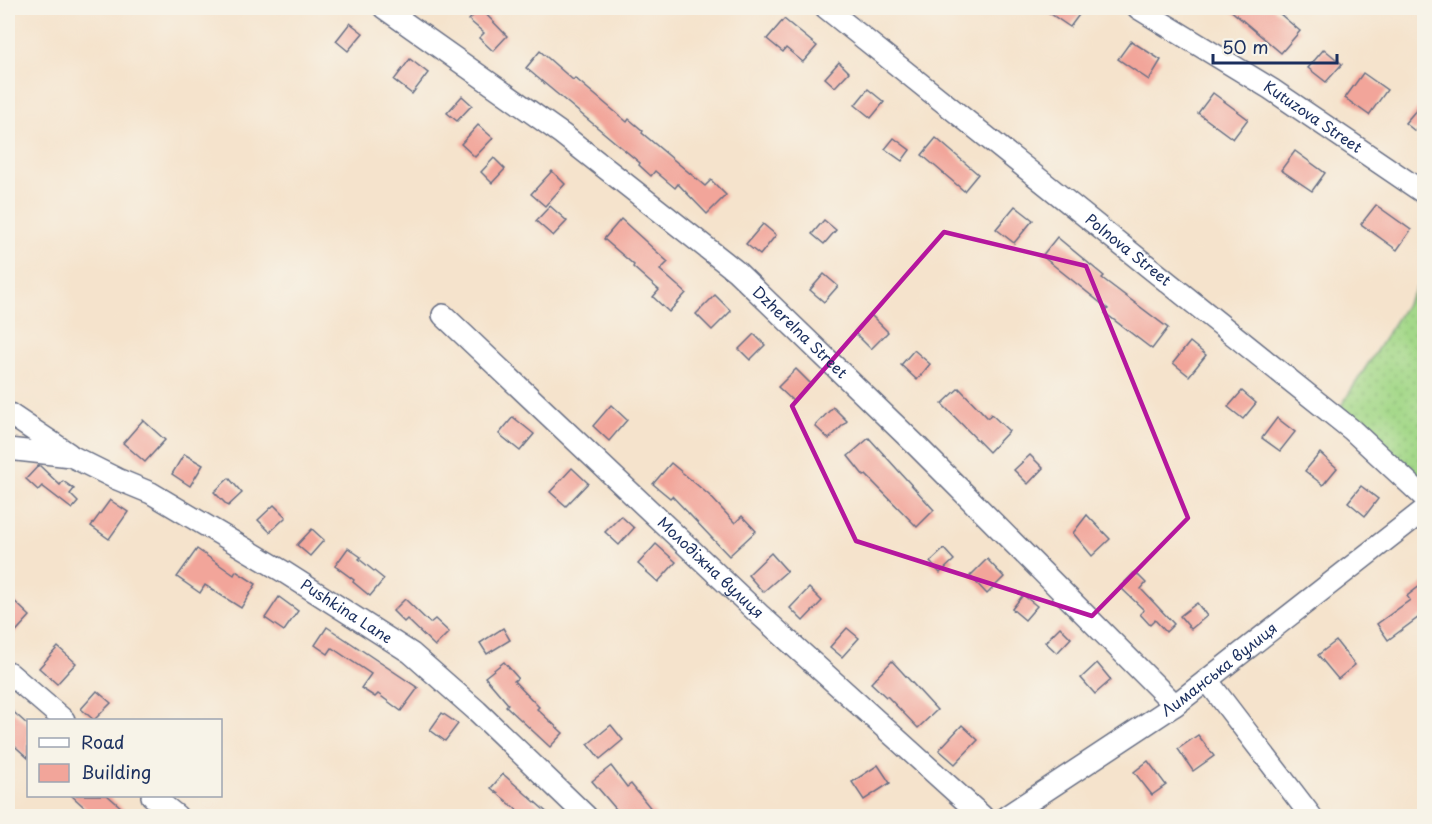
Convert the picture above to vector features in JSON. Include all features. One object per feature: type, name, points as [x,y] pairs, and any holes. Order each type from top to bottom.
[{"type":"street","name":"Dzherelna Street","points":[[384,8],[562,134],[736,271],[918,447],[1174,705]]},
{"type":"street","name":"Polnova Street","points":[[826,8],[1352,430],[1425,497]]},
{"type":"street","name":"Kutuzova Street","points":[[1138,8],[1271,89],[1425,193]]},
{"type":"street","name":"Молодіжна вулиця","points":[[443,315],[752,606],[982,816]]},
{"type":"street","name":"Pushkina Lane","points":[[8,413],[71,456],[151,493],[284,572],[411,653],[477,711],[586,816]]},
{"type":"street","name":"Pushkina Lane","points":[[8,449],[71,456]]},
{"type":"street","name":"Лиманська вулиця","points":[[1007,816],[1174,705],[1425,510]]},
{"type":"street","points":[[8,672],[63,719]]},
{"type":"street","points":[[1207,680],[1311,816]]},
{"type":"street","points":[[154,797],[177,816]]},
{"type":"highlighted area","points":[[944,232],[1086,266],[1188,518],[1092,616],[856,541],[792,406]]},
{"type":"green space","points":[[1424,276],[1424,485],[1339,409]]},
{"type":"building","points":[[480,8],[507,36],[493,51],[479,38],[484,33],[469,20]]},
{"type":"building","points":[[1042,8],[1084,8],[1070,27]]},
{"type":"building","points":[[1228,8],[1273,8],[1300,31],[1281,53]]},
{"type":"building","points":[[784,19],[817,46],[803,62],[786,48],[783,52],[767,39]]},
{"type":"building","points":[[350,23],[363,33],[348,51],[336,41]]},
{"type":"building","points":[[1131,41],[1161,60],[1149,80],[1118,59]]},
{"type":"building","points":[[1324,49],[1342,64],[1326,82],[1308,68]]},
{"type":"building","points":[[540,51],[627,122],[629,119],[643,131],[642,133],[705,186],[711,180],[726,195],[707,214],[678,184],[675,188],[655,171],[651,176],[639,165],[640,163],[526,68]]},
{"type":"building","points":[[410,59],[428,73],[412,94],[394,80]]},
{"type":"building","points":[[839,62],[849,72],[835,87],[825,78]]},
{"type":"building","points":[[1363,73],[1387,90],[1369,115],[1345,98]]},
{"type":"building","points":[[868,89],[884,102],[871,118],[855,105]]},
{"type":"building","points":[[1213,93],[1248,119],[1233,139],[1198,113]]},
{"type":"building","points":[[462,96],[472,105],[457,121],[447,113]]},
{"type":"building","points":[[1425,100],[1425,120],[1415,131],[1405,123]]},
{"type":"building","points":[[478,125],[493,138],[475,157],[461,144]]},
{"type":"building","points":[[894,138],[910,150],[902,161],[885,149]]},
{"type":"building","points":[[936,138],[978,174],[964,191],[922,155]]},
{"type":"building","points":[[1295,151],[1325,173],[1312,191],[1281,170]]},
{"type":"building","points":[[494,158],[505,169],[492,183],[481,172]]},
{"type":"building","points":[[552,171],[565,184],[545,206],[531,194]]},
{"type":"building","points":[[1376,205],[1411,230],[1397,250],[1361,224]]},
{"type":"building","points":[[550,206],[567,221],[553,236],[536,221]]},
{"type":"building","points":[[1015,206],[1033,220],[1014,243],[996,229]]},
{"type":"building","points":[[621,219],[668,262],[660,270],[686,293],[669,312],[653,297],[659,290],[604,239]]},
{"type":"building","points":[[824,220],[836,230],[824,244],[812,234]]},
{"type":"building","points":[[763,224],[776,235],[760,255],[746,244]]},
{"type":"building","points":[[1057,237],[1104,276],[1102,278],[1168,328],[1152,349],[1105,313],[1108,309],[1042,256]]},
{"type":"building","points":[[824,274],[838,286],[824,302],[810,290]]},
{"type":"building","points":[[715,295],[731,311],[712,330],[696,314]]},
{"type":"building","points":[[871,315],[888,332],[871,349],[854,332]]},
{"type":"building","points":[[754,334],[765,345],[750,360],[739,349]]},
{"type":"building","points":[[1190,342],[1206,355],[1189,376],[1173,363]]},
{"type":"building","points":[[914,350],[930,364],[917,380],[901,365]]},
{"type":"building","points":[[796,369],[811,384],[793,401],[778,387]]},
{"type":"building","points":[[959,388],[988,418],[991,414],[1009,431],[989,452],[942,404]]},
{"type":"building","points":[[1242,391],[1256,403],[1243,419],[1228,407]]},
{"type":"building","points":[[611,405],[627,420],[609,441],[593,426]]},
{"type":"building","points":[[833,407],[847,421],[829,439],[815,426]]},
{"type":"building","points":[[513,417],[534,434],[520,451],[499,434]]},
{"type":"building","points":[[1277,418],[1295,432],[1280,451],[1262,438]]},
{"type":"building","points":[[143,420],[165,440],[145,462],[123,443]]},
{"type":"building","points":[[869,438],[934,510],[917,527],[866,475],[864,476],[848,456]]},
{"type":"building","points":[[1320,453],[1337,468],[1323,485],[1305,471]]},
{"type":"building","points":[[184,454],[203,465],[190,486],[172,474]]},
{"type":"building","points":[[1030,455],[1043,468],[1028,484],[1014,470]]},
{"type":"building","points":[[671,463],[709,495],[735,523],[742,516],[756,531],[729,556],[672,496],[670,498],[653,484]]},
{"type":"building","points":[[39,465],[60,485],[63,481],[74,489],[70,494],[78,502],[72,509],[42,486],[38,490],[26,479]]},
{"type":"building","points":[[572,468],[588,483],[566,506],[550,492]]},
{"type":"building","points":[[229,478],[242,493],[228,506],[214,492]]},
{"type":"building","points":[[1361,486],[1378,499],[1365,516],[1348,502]]},
{"type":"building","points":[[110,500],[128,512],[109,539],[91,526]]},
{"type":"building","points":[[274,505],[286,517],[270,532],[258,520]]},
{"type":"building","points":[[1087,515],[1110,539],[1092,556],[1073,533]]},
{"type":"building","points":[[621,516],[634,528],[619,545],[605,532]]},
{"type":"building","points":[[312,529],[324,540],[310,556],[297,545]]},
{"type":"building","points":[[656,544],[676,562],[658,582],[638,564]]},
{"type":"building","points":[[348,548],[384,579],[370,596],[335,566]]},
{"type":"building","points":[[197,549],[234,575],[236,571],[256,584],[241,608],[205,585],[200,593],[177,577]]},
{"type":"building","points":[[944,549],[954,560],[940,573],[930,562]]},
{"type":"building","points":[[771,553],[787,571],[763,592],[748,575]]},
{"type":"building","points":[[987,559],[1004,577],[987,594],[970,576]]},
{"type":"building","points":[[1135,572],[1146,583],[1141,589],[1174,624],[1166,632],[1155,620],[1150,625],[1140,614],[1144,610],[1120,587]]},
{"type":"building","points":[[1425,582],[1425,617],[1422,615],[1388,640],[1377,624],[1410,600],[1407,596]]},
{"type":"building","points":[[809,588],[822,601],[803,621],[790,608]]},
{"type":"building","points":[[8,595],[30,616],[8,640]]},
{"type":"building","points":[[1023,595],[1037,606],[1025,620],[1012,609]]},
{"type":"building","points":[[279,597],[298,611],[284,631],[265,618]]},
{"type":"building","points":[[405,599],[430,623],[435,619],[449,632],[435,646],[407,619],[404,622],[393,611]]},
{"type":"building","points":[[1197,603],[1207,616],[1191,629],[1180,616]]},
{"type":"building","points":[[327,627],[418,688],[401,711],[378,694],[375,697],[361,688],[371,674],[332,648],[328,654],[315,645]]},
{"type":"building","points":[[1060,627],[1071,638],[1057,653],[1045,642]]},
{"type":"building","points":[[503,628],[510,640],[487,654],[480,643]]},
{"type":"building","points":[[847,628],[859,638],[842,657],[830,647]]},
{"type":"building","points":[[1336,641],[1355,665],[1338,679],[1318,655]]},
{"type":"building","points":[[58,647],[76,663],[57,684],[39,668]]},
{"type":"building","points":[[892,661],[937,710],[918,728],[871,683]]},
{"type":"building","points":[[504,662],[518,678],[514,681],[539,707],[537,709],[563,733],[550,747],[506,706],[508,704],[485,677]]},
{"type":"building","points":[[1097,663],[1111,680],[1095,694],[1081,678]]},
{"type":"building","points":[[97,691],[111,703],[95,719],[81,709]]},
{"type":"building","points":[[8,707],[27,724],[27,757],[8,740]]},
{"type":"building","points":[[442,713],[458,724],[445,741],[430,730]]},
{"type":"building","points":[[611,725],[623,740],[600,759],[588,744]]},
{"type":"building","points":[[962,725],[978,740],[955,764],[939,750]]},
{"type":"building","points":[[1198,735],[1214,756],[1193,771],[1178,749]]},
{"type":"building","points":[[1148,761],[1166,785],[1152,795],[1134,772]]},
{"type":"building","points":[[878,765],[890,783],[864,800],[852,782]]},
{"type":"building","points":[[611,766],[627,787],[631,784],[657,816],[622,816],[592,781]]},
{"type":"building","points":[[503,774],[551,816],[511,816],[517,810],[491,788]]},
{"type":"building","points":[[73,797],[109,797],[131,816],[94,816]]}]
